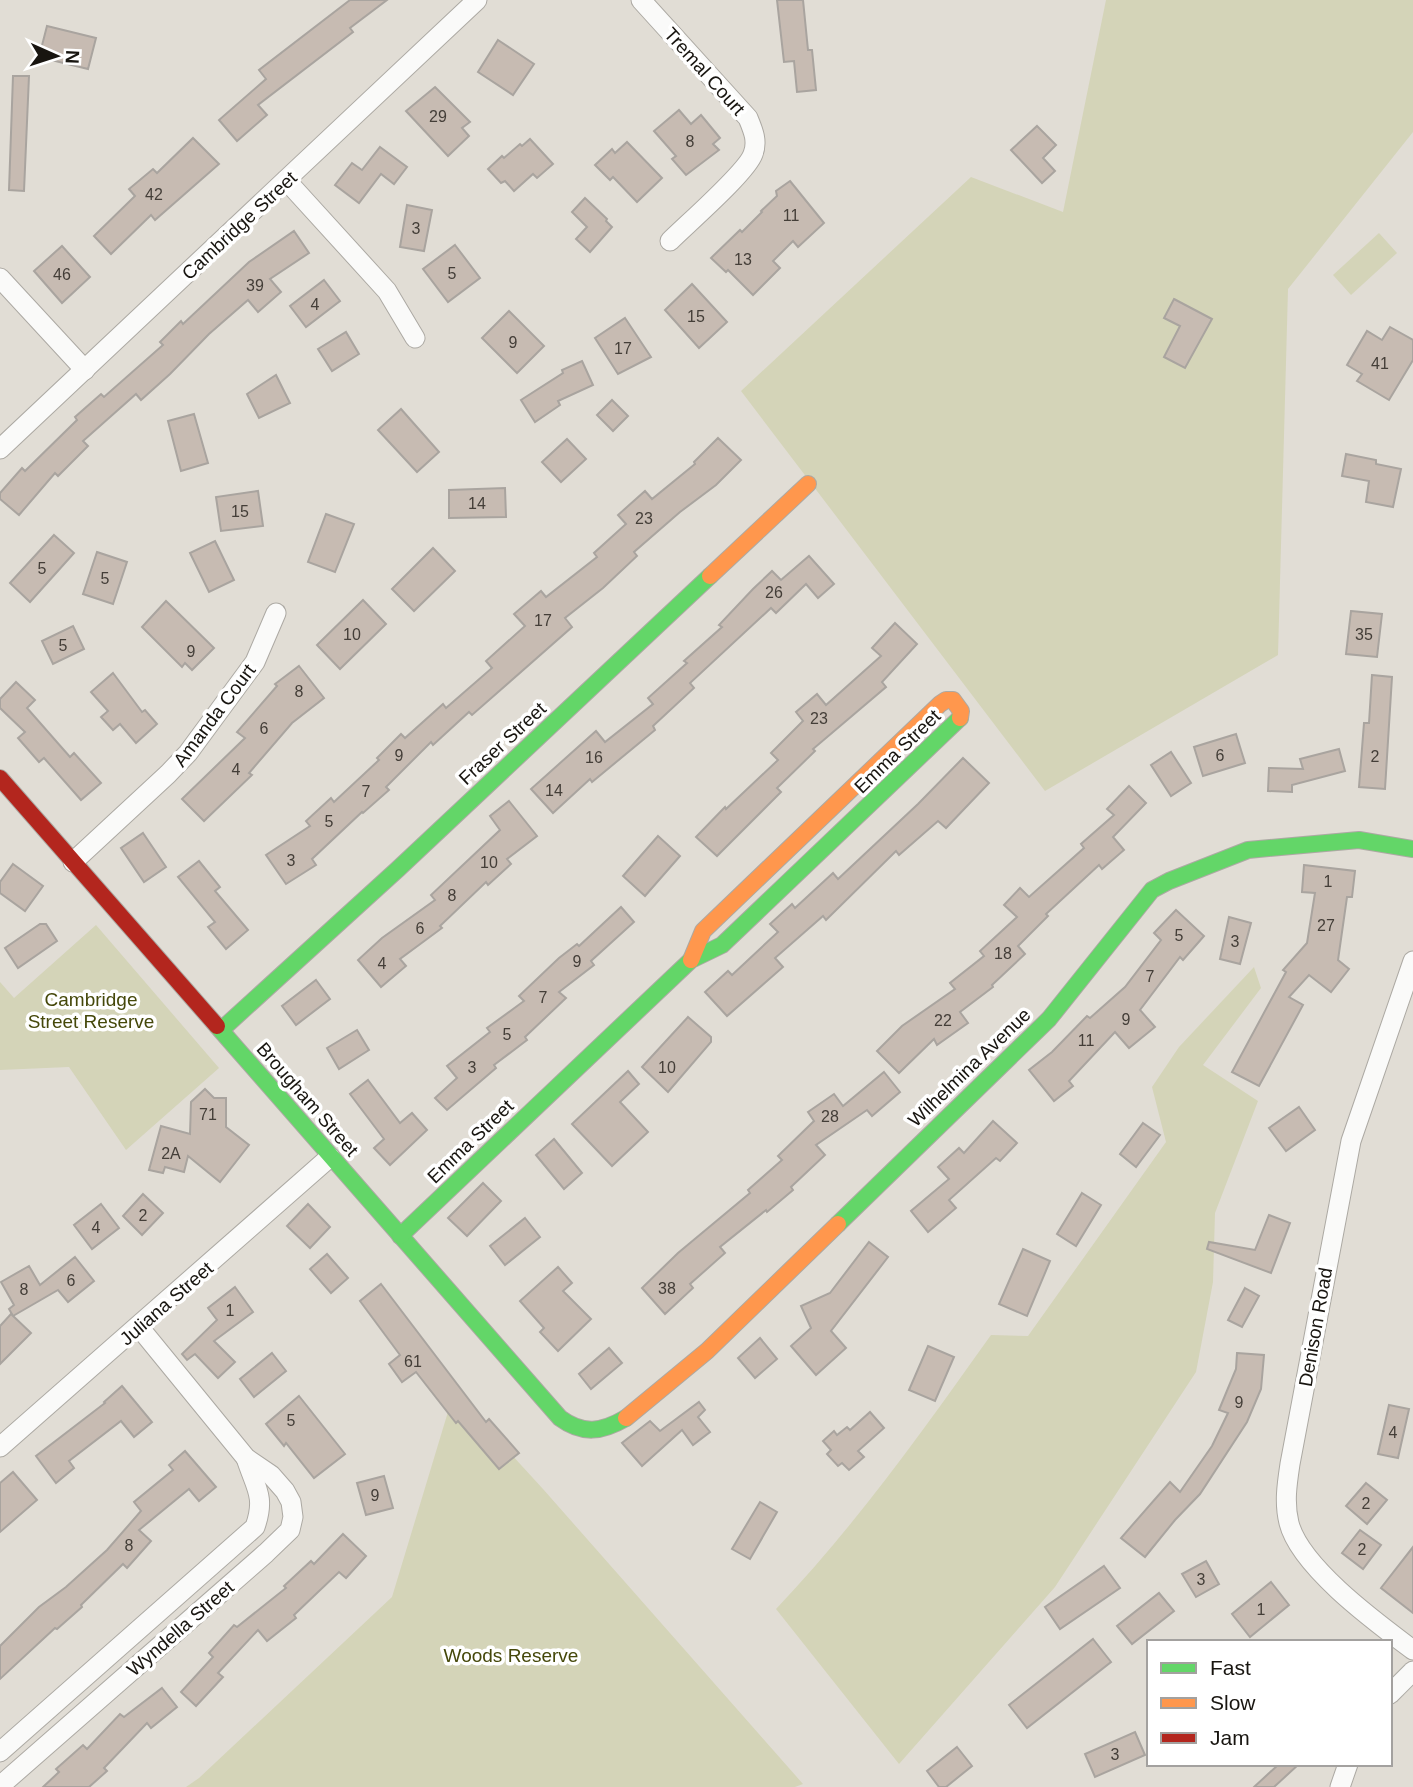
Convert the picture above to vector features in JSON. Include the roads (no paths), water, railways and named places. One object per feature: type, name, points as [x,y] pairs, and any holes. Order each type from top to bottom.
[{"type":"street","name":"Cambridge Street","points":[[0,449],[477,0]]},
{"type":"street","name":"Tremal Court","points":[[641,0],[748,118],[756,142],[748,164],[670,241]]},
{"type":"street","points":[[286,180],[387,291],[415,338]]},
{"type":"street","points":[[0,278],[85,370]]},
{"type":"street","name":"Fraser Street","points":[[221,1030],[398,869],[808,484]]},
{"type":"street","name":"Amanda Court","points":[[73,862],[188,753],[255,662],[276,613]]},
{"type":"street","name":"Emma Street","points":[[400,1236],[691,960],[722,945],[958,722],[962,716],[961,709],[953,700],[940,704],[703,931],[691,960]]},
{"type":"street","name":"Brougham Street","points":[[0,778],[560,1419],[577,1429],[594,1431]]},
{"type":"street","name":"Wilhelmina Avenue","points":[[594,1431],[612,1426],[631,1414],[707,1351],[1005,1063],[1049,1018],[1152,890],[1248,850],[1359,840],[1413,849]]},
{"type":"street","name":"Denison Road","points":[[1413,961],[1405,990],[1359,1113],[1342,1177],[1290,1464],[1286,1504],[1295,1540],[1315,1569],[1413,1650]]},
{"type":"street","name":"Juliana Street","points":[[0,1447],[330,1157]]},
{"type":"street","name":"Wyndella Street","points":[[0,1786],[290,1530],[293,1517],[291,1502],[285,1491],[271,1475],[246,1458],[139,1327]]},
{"type":"street","name":"Wyndella Street","points":[[0,1752],[255,1527],[261,1510],[259,1493],[246,1458]]},
{"type":"street","points":[[1392,1692],[1413,1671]]},
{"type":"street","points":[[1340,1787],[1347,1766]]},
{"type":"park label","name":"Cambridge Street Reserve","points":[[91,1010]]},
{"type":"park label","name":"Woods Reserve","points":[[511,1655]]}]
